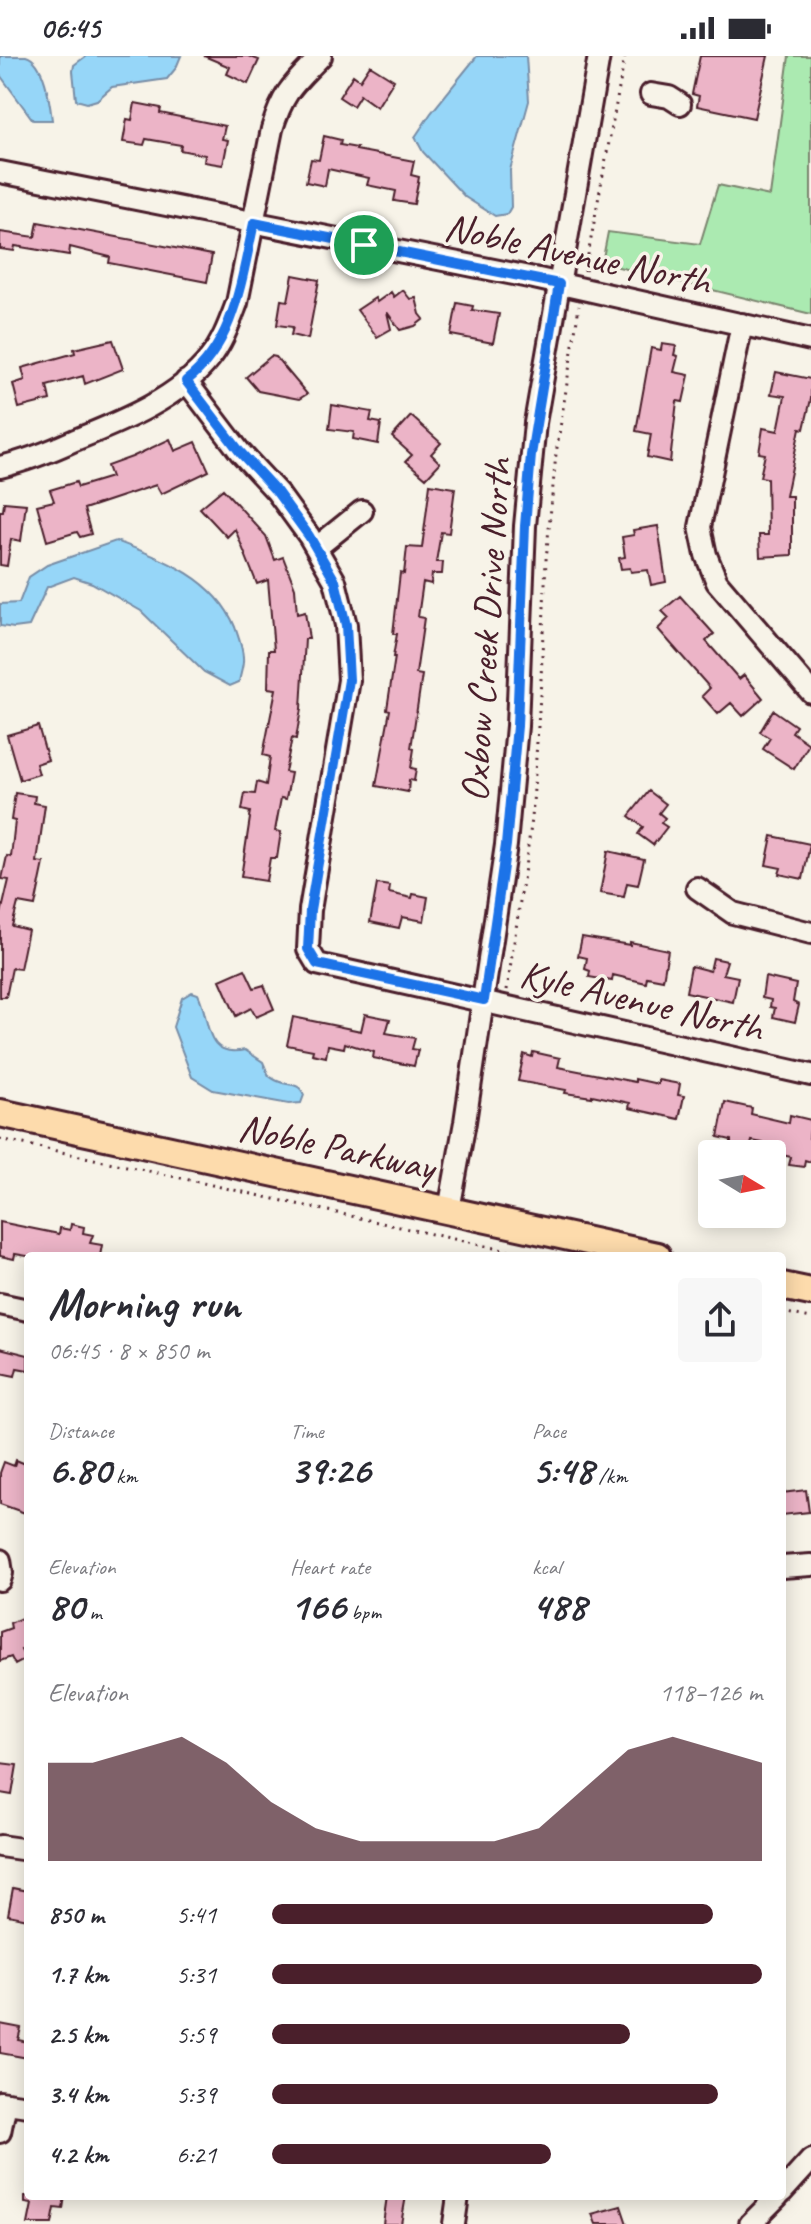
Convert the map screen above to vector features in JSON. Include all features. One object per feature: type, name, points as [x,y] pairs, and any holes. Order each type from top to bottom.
[{"type":"main road","name":"Noble Parkway","points":[[0,1113],[639,1252]]},
{"type":"main road","points":[[786,1287],[811,1292]]},
{"type":"street","points":[[0,467],[43,454],[134,414],[186,381],[212,356],[237,303],[272,129],[280,104],[295,81],[321,56]]},
{"type":"street","name":"Oxbow Creek Drive North","points":[[449,1210],[506,845],[517,726],[531,455],[599,56]]},
{"type":"street","points":[[651,94],[669,97],[680,104]]},
{"type":"street","name":"Noble Avenue North","points":[[0,172],[559,284],[811,340]]},
{"type":"street","points":[[742,324],[700,527],[706,555],[717,582],[811,692]]},
{"type":"street","points":[[186,381],[240,452],[277,492],[316,548],[362,511]]},
{"type":"street","name":"Kyle Avenue North","points":[[316,548],[335,581],[346,625],[349,680],[310,910],[308,949],[317,964],[811,1075]]},
{"type":"street","points":[[697,888],[733,913],[811,933]]},
{"type":"street","points":[[0,1304],[24,1309]]},
{"type":"street","points":[[0,1560],[0,1580]]},
{"type":"street","points":[[786,1567],[811,1565]]},
{"type":"street","points":[[0,1846],[24,1849]]},
{"type":"street","points":[[0,2132],[3,2103],[24,2106]]},
{"type":"street","points":[[786,2187],[811,2160]]},
{"type":"street","points":[[454,2224],[457,2200]]},
{"type":"street","points":[[750,2224],[774,2200]]},
{"type":"path","points":[[586,268],[625,56]]},
{"type":"path","points":[[508,989],[533,804],[551,506],[578,308]]},
{"type":"path","points":[[0,1139],[512,1252]]},
{"type":"path","points":[[786,1313],[811,1318]]},
{"type":"green space","points":[[789,56],[811,56],[811,314],[602,263],[608,232],[700,244],[718,185],[770,196]]},
{"type":"water","points":[[0,56],[26,56],[38,66],[52,120],[33,120],[0,75]]},
{"type":"water","points":[[86,56],[181,56],[167,79],[112,87],[97,100],[87,103],[76,100],[73,71],[74,65]]},
{"type":"water","points":[[477,56],[526,56],[529,101],[510,170],[511,207],[507,214],[495,216],[465,197],[423,152],[415,137]]},
{"type":"water","points":[[116,541],[186,572],[215,595],[226,610],[240,642],[243,661],[239,682],[230,686],[204,672],[141,611],[92,583],[74,577],[47,587],[29,626],[0,626],[0,604],[19,603],[29,577],[47,565]]},
{"type":"water","points":[[192,992],[198,994],[215,1043],[222,1049],[245,1050],[263,1062],[269,1076],[300,1088],[304,1095],[301,1103],[289,1104],[213,1090],[192,1077],[173,1027],[182,998]]},
{"type":"building","points":[[204,56],[248,56],[259,60],[248,84],[227,74],[230,67]]},
{"type":"building","points":[[700,56],[768,56],[754,118],[697,106],[699,96],[692,94]]},
{"type":"building","points":[[370,65],[394,80],[377,107],[360,95],[353,106],[339,97],[353,75],[360,80]]},
{"type":"building","points":[[135,103],[161,108],[160,113],[225,126],[222,139],[228,140],[223,165],[204,162],[205,155],[180,150],[181,145],[146,139],[144,145],[123,142],[127,119],[132,120]]},
{"type":"building","points":[[324,136],[341,140],[340,145],[356,150],[414,161],[411,175],[419,177],[414,204],[394,201],[396,191],[367,185],[369,178],[328,169],[325,186],[306,182],[311,159],[319,160]]},
{"type":"building","points":[[38,222],[212,255],[207,282],[109,263],[110,257],[70,247],[69,255],[15,246],[14,251],[0,249],[0,232],[35,237]]},
{"type":"building","points":[[293,275],[319,280],[308,339],[291,335],[293,327],[277,325],[281,300],[288,301]]},
{"type":"building","points":[[403,290],[410,299],[416,298],[424,319],[415,326],[400,330],[387,312],[391,329],[377,337],[357,310],[375,298],[377,302],[391,292],[394,297]]},
{"type":"building","points":[[457,303],[473,306],[472,310],[499,314],[493,343],[451,335]]},
{"type":"building","points":[[113,340],[123,369],[85,384],[83,376],[47,386],[50,400],[19,408],[13,384],[25,380],[22,368],[75,353],[74,349]]},
{"type":"building","points":[[662,344],[676,346],[674,355],[678,356],[674,372],[689,375],[683,402],[677,401],[670,462],[647,457],[651,434],[636,431],[651,348],[661,350]]},
{"type":"building","points":[[271,356],[276,357],[307,394],[299,399],[258,391],[246,377]]},
{"type":"building","points":[[776,372],[811,379],[811,399],[804,429],[800,428],[786,496],[792,496],[792,555],[760,557],[759,535],[768,535],[767,478],[760,477],[765,454],[759,453],[763,428],[778,431],[785,396],[771,394]]},
{"type":"building","points":[[332,405],[372,412],[370,421],[381,423],[378,444],[353,439],[354,432],[329,429]]},
{"type":"building","points":[[411,416],[441,443],[431,454],[440,463],[426,478],[406,461],[412,455],[392,437]]},
{"type":"building","points":[[170,439],[175,451],[196,442],[209,471],[161,494],[156,485],[84,509],[91,534],[80,537],[77,532],[47,541],[37,505],[54,501],[50,490],[76,482],[78,487],[111,477],[107,466]]},
{"type":"building","points":[[430,484],[455,488],[449,533],[441,532],[436,562],[443,562],[442,574],[432,574],[431,584],[423,582],[418,617],[424,618],[416,674],[422,675],[411,748],[414,749],[411,768],[416,769],[414,781],[409,780],[408,792],[376,786],[390,710],[387,709],[395,657],[397,634],[393,634],[400,573],[404,574],[407,547],[422,548]]},
{"type":"building","points":[[223,489],[266,536],[275,560],[283,557],[295,588],[297,614],[305,612],[309,639],[305,639],[296,739],[292,738],[285,772],[291,773],[286,799],[281,798],[275,831],[281,832],[277,858],[270,858],[266,881],[241,877],[250,818],[250,812],[242,810],[245,793],[255,794],[257,782],[266,785],[270,757],[263,755],[276,689],[268,688],[269,650],[274,650],[268,580],[257,584],[235,529],[227,537],[200,508]]},
{"type":"building","points":[[4,502],[26,504],[21,541],[11,539],[7,566],[0,565],[0,511],[3,511]]},
{"type":"building","points":[[658,526],[666,582],[651,585],[648,570],[631,572],[630,568],[621,569],[619,558],[625,557],[622,537],[634,535],[633,530]]},
{"type":"building","points":[[680,596],[714,634],[706,641],[739,679],[744,675],[763,698],[743,716],[731,703],[718,714],[702,696],[710,688],[658,629],[669,618],[662,611]]},
{"type":"building","points":[[773,710],[796,726],[792,732],[809,744],[794,769],[763,749],[770,738],[760,732]]},
{"type":"building","points":[[38,726],[48,760],[36,764],[39,774],[20,780],[7,735]]},
{"type":"building","points":[[649,791],[666,804],[659,813],[665,818],[661,823],[667,827],[653,845],[638,834],[643,827],[629,816]]},
{"type":"building","points":[[15,793],[35,796],[34,803],[45,805],[37,862],[44,863],[35,906],[18,903],[12,926],[28,930],[20,969],[12,968],[6,997],[0,997],[0,918],[9,880],[2,879],[7,856],[11,857]]},
{"type":"building","points":[[772,836],[810,844],[803,879],[779,874],[781,868],[766,865]]},
{"type":"building","points":[[608,851],[644,859],[638,885],[627,883],[624,897],[600,893]]},
{"type":"building","points":[[377,884],[390,886],[389,893],[412,898],[413,894],[428,897],[424,921],[402,917],[399,928],[370,922]]},
{"type":"building","points":[[582,937],[668,950],[663,980],[647,977],[646,983],[613,975],[612,981],[589,977],[590,971],[585,969],[587,958],[578,956]]},
{"type":"building","points":[[713,958],[727,961],[723,974],[738,977],[733,1002],[686,992],[691,966],[710,971]]},
{"type":"building","points":[[245,969],[254,988],[264,985],[274,1009],[256,1017],[251,1008],[236,1016],[220,980]]},
{"type":"building","points":[[765,977],[796,984],[793,1002],[799,1005],[795,1022],[773,1017],[775,1008],[770,1007],[771,1000],[762,998]]},
{"type":"building","points":[[365,1014],[390,1019],[386,1033],[415,1038],[412,1049],[418,1050],[414,1066],[373,1058],[374,1052],[345,1043],[344,1048],[328,1045],[326,1057],[312,1054],[313,1050],[287,1045],[293,1017],[361,1031]]},
{"type":"building","points":[[533,1052],[560,1058],[558,1067],[635,1082],[635,1079],[658,1084],[658,1080],[680,1084],[678,1095],[684,1096],[679,1119],[629,1108],[630,1103],[565,1093],[566,1090],[518,1081],[524,1054],[532,1057]]},
{"type":"building","points":[[725,1102],[752,1108],[751,1114],[789,1123],[790,1115],[811,1120],[811,1162],[805,1160],[804,1167],[789,1165],[791,1157],[786,1156],[786,1140],[731,1140],[718,1137]]},
{"type":"building","points":[[0,1222],[59,1234],[60,1228],[70,1230],[71,1224],[84,1227],[83,1233],[93,1235],[90,1243],[102,1245],[101,1252],[24,1252],[24,1256],[15,1254],[14,1259],[0,1256]]},
{"type":"building","points":[[0,1348],[24,1354],[24,1369],[17,1368],[15,1376],[0,1373]]},
{"type":"building","points":[[16,1460],[24,1463],[24,1513],[0,1504],[0,1473],[4,1462],[14,1466]]},
{"type":"building","points":[[806,1490],[809,1512],[786,1515],[786,1492]]},
{"type":"building","points":[[24,1617],[24,1649],[21,1650],[24,1660],[15,1665],[11,1657],[0,1661],[0,1632],[11,1628],[10,1623]]},
{"type":"building","points":[[0,1763],[17,1765],[12,1795],[0,1793]]},
{"type":"building","points":[[13,1888],[24,1890],[24,1918],[8,1915]]},
{"type":"building","points":[[0,2024],[21,2028],[18,2040],[24,2041],[24,2057],[0,2053]]},
{"type":"building","points":[[25,2200],[64,2200],[63,2209],[55,2208],[52,2224],[28,2224],[32,2204],[25,2203]]},
{"type":"building","points":[[386,2200],[405,2200],[401,2224],[383,2224]]},
{"type":"building","points":[[621,2206],[627,2224],[596,2224],[592,2214]]},
{"type":"route","points":[[254,223],[364,245],[559,284],[531,455],[517,726],[506,845],[484,1000],[317,964],[308,949],[310,910],[349,680],[346,625],[335,581],[309,536],[186,381],[212,356],[227,328],[237,303],[254,223]]}]
